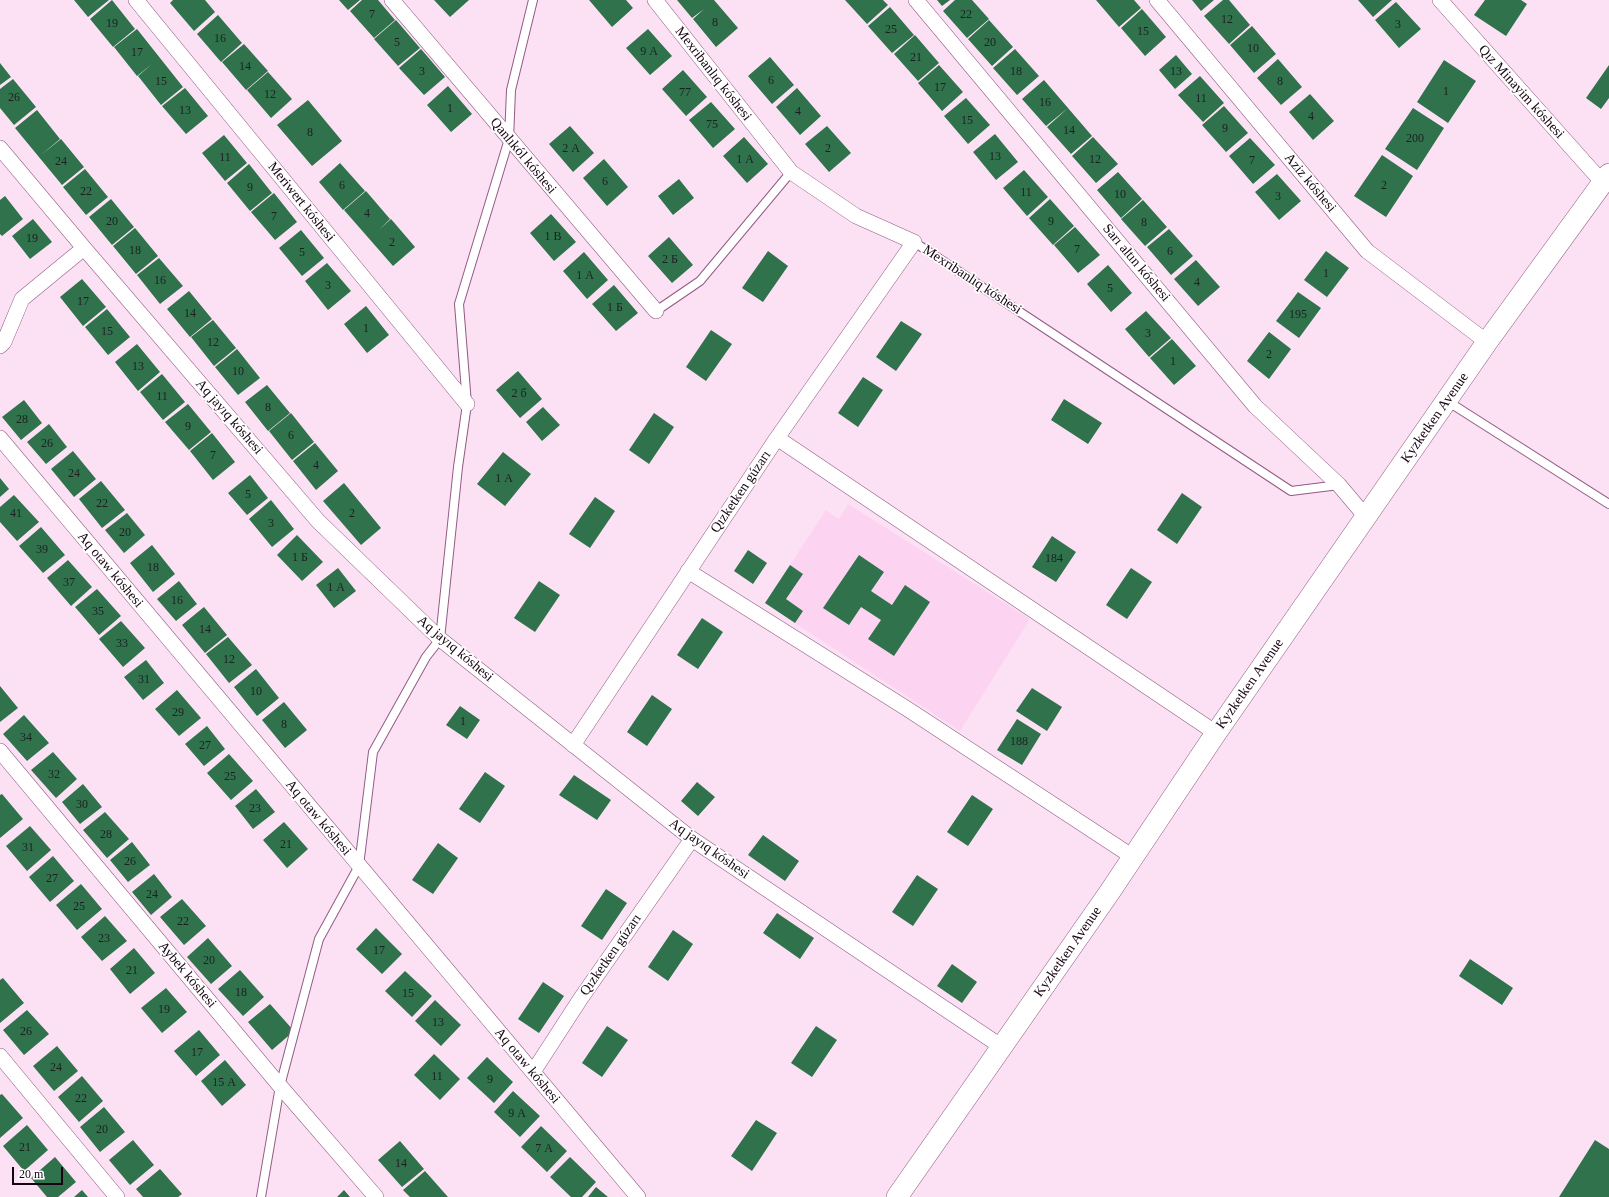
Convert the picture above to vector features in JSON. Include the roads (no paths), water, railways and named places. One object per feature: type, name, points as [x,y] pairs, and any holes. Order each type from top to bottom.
[{"type":"street","name":"Meriwert kóshesi","points":[[136,0],[467,404]]},
{"type":"street","name":"Qanlıkól kóshesi","points":[[392,0],[656,311]]},
{"type":"street","name":"Mexribanlıq kóshesi","points":[[655,0],[791,172],[856,216],[914,242]]},
{"type":"street","name":"Sarı altın kóshesi","points":[[916,0],[1255,406],[1339,485],[1366,517]]},
{"type":"street","name":"Aziz kóshesi","points":[[1157,0],[1368,251],[1487,342]]},
{"type":"street","name":"Qız Minayim kóshesi","points":[[1440,0],[1606,179]]},
{"type":"street","name":"Aq jayıq kóshesi","points":[[0,148],[318,521],[440,639],[692,839],[1002,1047]]},
{"type":"street","name":"Kyzketken Avenue","points":[[897,1197],[1002,1047],[1133,857],[1216,733],[1487,342],[1606,179]]},
{"type":"street","name":"Qızketken gúzarı","points":[[573,745],[777,438],[914,242]]},
{"type":"street","points":[[0,346],[4,342],[22,299],[84,248]]},
{"type":"street","name":"Aq otaw kóshesi","points":[[0,438],[638,1197]]},
{"type":"street","points":[[777,438],[1216,733]]},
{"type":"street","points":[[688,571],[909,710],[1133,857]]},
{"type":"street","name":"Aybek kóshesi","points":[[0,751],[280,1086],[376,1197]]},
{"type":"street","name":"Qızketken gúzarı","points":[[533,1072],[581,998],[692,839]]},
{"type":"street","points":[[0,1056],[117,1197]]},
{"type":"lane","points":[[261,1197],[280,1086],[320,939],[359,866],[373,752],[426,657],[440,639],[458,467],[467,404],[459,304],[509,139],[511,90],[533,0]]},
{"type":"lane","points":[[656,311],[700,281],[791,172]]},
{"type":"lane","name":"Mexribanlıq kóshesi","points":[[914,242],[1291,491],[1339,485]]},
{"type":"lane","points":[[1447,401],[1609,504]]}]
